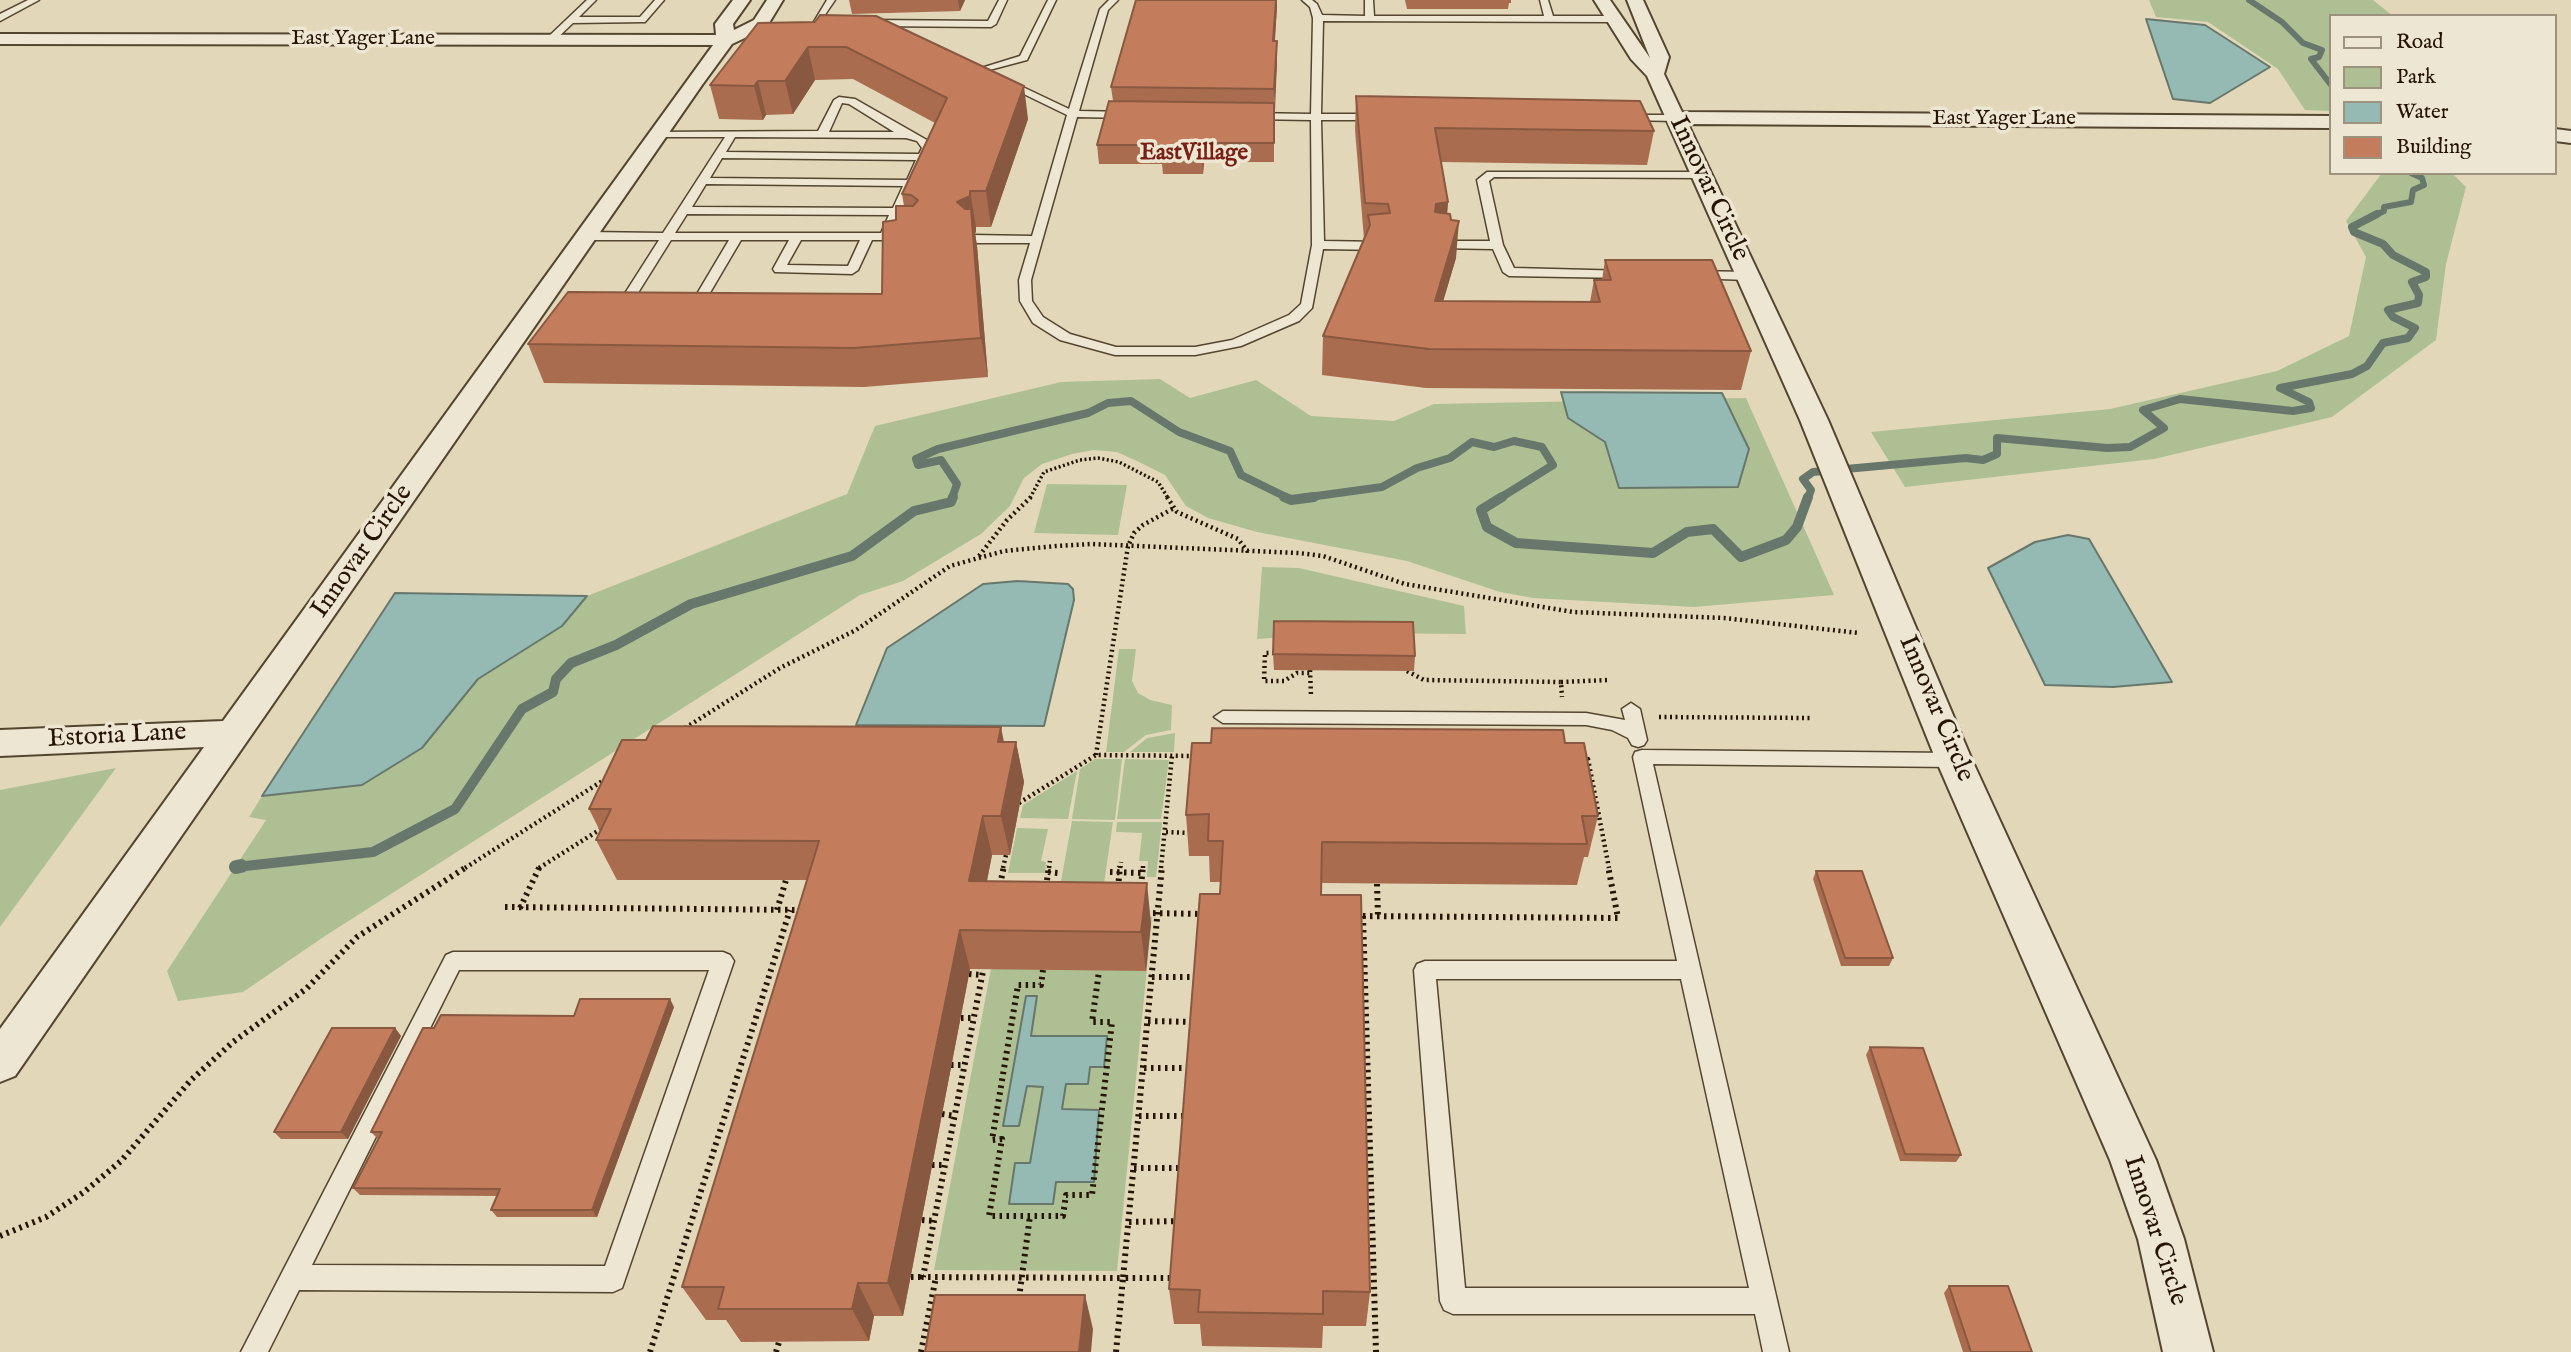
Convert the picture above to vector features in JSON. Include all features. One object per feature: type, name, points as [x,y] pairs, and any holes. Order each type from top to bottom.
[{"type":"street","name":"Innovar Circle","points":[[740,41],[724,24],[742,0]]},
{"type":"street","name":"Innovar Circle","points":[[0,1063],[657,134],[740,41],[760,24],[775,0]]},
{"type":"street","name":"Innovar Circle","points":[[1602,0],[1611,19],[1655,74],[1814,420],[1955,760],[2133,1160],[2161,1240],[2188,1352]]},
{"type":"street","name":"Innovar Circle","points":[[1635,0],[1660,57],[1655,74]]},
{"type":"street","name":"East Yager Lane","points":[[0,39],[740,41]]},
{"type":"street","name":"East Yager Lane","points":[[1677,118],[2330,122]]},
{"type":"street","name":"Estoria Lane","points":[[0,743],[234,733]]},
{"type":"lane","points":[[0,18],[34,0]]},
{"type":"lane","points":[[549,41],[592,0]]},
{"type":"lane","points":[[572,20],[642,20],[660,0]]},
{"type":"lane","points":[[828,23],[812,27],[831,0]]},
{"type":"lane","points":[[855,23],[990,24],[1003,0]]},
{"type":"lane","points":[[1052,0],[1024,58],[975,69],[1073,114],[1140,115]]},
{"type":"lane","points":[[1114,0],[1104,9],[1073,114],[1026,280],[1026,301],[1038,320],[1065,337],[1115,351],[1148,353],[1195,351],[1236,343],[1275,329],[1294,318],[1307,305],[1318,245],[1318,18],[1314,6],[1306,0]]},
{"type":"lane","points":[[1370,0],[1370,19]]},
{"type":"lane","points":[[1544,0],[1549,19]]},
{"type":"lane","points":[[1318,18],[1611,19]]},
{"type":"lane","points":[[822,135],[839,100],[851,100],[907,135],[927,144],[923,158],[885,237]]},
{"type":"lane","points":[[1235,116],[1385,117]]},
{"type":"lane","points":[[1618,118],[1677,118]]},
{"type":"lane","points":[[657,134],[907,135]]},
{"type":"lane","points":[[632,309],[619,309],[732,135]]},
{"type":"lane","points":[[718,155],[923,158]]},
{"type":"lane","points":[[1639,274],[1509,272],[1497,245],[1483,180],[1491,174],[1702,174]]},
{"type":"lane","points":[[701,181],[911,183]]},
{"type":"lane","points":[[683,210],[897,212]]},
{"type":"lane","points":[[586,236],[906,237]]},
{"type":"lane","points":[[682,309],[695,308],[737,236]]},
{"type":"lane","points":[[797,237],[779,269],[852,270],[868,237]]},
{"type":"lane","points":[[972,239],[1037,240]]},
{"type":"lane","points":[[1318,245],[1381,246]]},
{"type":"lane","points":[[1438,245],[1497,245]]},
{"type":"lane","points":[[1676,275],[1748,276]]},
{"type":"lane","points":[[1630,709],[1776,1352]]},
{"type":"lane","points":[[1223,717],[1586,719],[1616,724],[1637,734]]},
{"type":"lane","points":[[1642,757],[1955,760]]},
{"type":"lane","points":[[254,1352],[292,1277],[453,961],[723,961],[613,1279],[292,1277]]},
{"type":"lane","points":[[1690,970],[1425,970],[1453,1301],[1764,1301]]},
{"type":"path","points":[[979,556],[1007,520],[1031,498],[1044,471],[1080,460],[1098,458],[1119,462],[1147,475],[1158,482],[1174,508],[1238,538],[1248,552]]},
{"type":"path","points":[[1096,755],[1128,546],[1134,533],[1143,525],[1174,508]]},
{"type":"path","points":[[677,733],[780,668],[856,630],[950,566],[979,556],[1056,546],[1128,546],[1323,556],[1405,584],[1573,612],[1715,618],[1859,633]]},
{"type":"path","points":[[1274,653],[1265,653],[1264,681],[1284,681],[1297,673],[1310,673]]},
{"type":"path","points":[[1561,682],[1609,680]]},
{"type":"path","points":[[1020,803],[1096,755],[1198,756]]},
{"type":"path","points":[[1116,1352],[1172,756]]},
{"type":"path","points":[[1350,916],[1618,918],[1588,759],[1574,759]]},
{"type":"path","points":[[0,1236],[46,1217],[84,1192],[121,1161],[191,1080],[233,1042],[306,989],[357,936],[609,777]]},
{"type":"path","points":[[520,908],[541,865],[600,827],[610,827]]},
{"type":"path","points":[[1166,832],[1191,833]]},
{"type":"path","points":[[1593,834],[1602,835]]},
{"type":"path","points":[[999,889],[1006,855]]},
{"type":"path","points":[[1044,899],[1050,861]]},
{"type":"path","points":[[1117,900],[1121,862]]},
{"type":"path","points":[[1141,887],[1143,864]]},
{"type":"path","points":[[1048,872],[1058,873]]},
{"type":"path","points":[[1110,872],[1142,873]]},
{"type":"path","points":[[777,910],[786,880]]},
{"type":"path","points":[[1377,884],[1378,916]]},
{"type":"path","points":[[505,907],[804,910]]},
{"type":"path","points":[[650,1352],[790,910]]},
{"type":"path","points":[[1137,913],[1213,914]]},
{"type":"path","points":[[1363,916],[1376,1352]]},
{"type":"path","points":[[923,1277],[985,962]]},
{"type":"path","points":[[1042,970],[1041,985],[1018,985],[992,1140],[1002,1139],[989,1216],[1063,1216],[1066,1195],[1092,1195],[1112,1023],[1092,1022],[1099,971]]},
{"type":"path","points":[[969,974],[983,975]]},
{"type":"path","points":[[1152,977],[1200,977]]},
{"type":"path","points":[[961,1018],[974,1018]]},
{"type":"path","points":[[1148,1021],[1197,1022]]},
{"type":"path","points":[[746,1051],[754,1051]]},
{"type":"path","points":[[951,1065],[964,1065]]},
{"type":"path","points":[[1144,1068],[1193,1068]]},
{"type":"path","points":[[942,1115],[955,1116]]},
{"type":"path","points":[[1139,1116],[1189,1116]]},
{"type":"path","points":[[932,1165],[945,1165]]},
{"type":"path","points":[[1134,1168],[1186,1168]]},
{"type":"path","points":[[708,1171],[717,1171]]},
{"type":"path","points":[[1018,1304],[1030,1216]]},
{"type":"path","points":[[922,1220],[934,1221]]},
{"type":"path","points":[[1129,1222],[1182,1222]]},
{"type":"path","points":[[911,1277],[1178,1278]]},
{"type":"path","points":[[921,1352],[936,1277]]},
{"type":"path","points":[[776,1352],[779,1342]]},
{"type":"green space","points":[[2149,0],[2373,0],[2390,14],[2330,14],[2330,111],[2305,110],[2278,69],[2208,22],[2156,17]]},
{"type":"green space","points":[[2380,175],[2454,175],[2466,187],[2446,264],[2436,340],[2332,417],[2154,459],[1905,487],[1871,432],[2110,409],[2277,371],[2349,336],[2366,257],[2346,221]]},
{"type":"green space","points":[[1160,379],[1190,398],[1256,380],[1311,416],[1394,421],[1434,404],[1746,398],[1834,595],[1694,607],[1533,598],[1500,592],[1407,561],[1257,532],[1208,518],[1186,506],[1165,475],[1139,462],[1117,452],[1094,450],[1072,454],[1042,464],[1024,478],[1010,506],[981,534],[903,581],[860,595],[325,936],[243,992],[178,1001],[167,971],[266,820],[249,817],[262,796],[362,785],[422,748],[478,679],[562,626],[587,596],[847,494],[875,426],[1061,382]]},
{"type":"green space","points":[[1047,484],[1127,485],[1118,535],[1034,533]]},
{"type":"green space","points":[[1262,567],[1299,568],[1464,606],[1466,634],[1346,633],[1257,639]]},
{"type":"green space","points":[[1119,649],[1136,649],[1132,681],[1138,693],[1150,700],[1172,705],[1171,730],[1146,735],[1124,752],[1106,752]]},
{"type":"green space","points":[[1175,733],[1174,752],[1130,752],[1147,738]]},
{"type":"green space","points":[[1095,759],[1122,759],[1115,820],[1072,819],[1080,769]]},
{"type":"green space","points":[[1125,759],[1169,760],[1161,819],[1117,819]]},
{"type":"green space","points":[[116,768],[0,927],[0,790]]},
{"type":"green space","points":[[1077,771],[1068,819],[1020,818],[1023,805]]},
{"type":"green space","points":[[1072,821],[1113,822],[1101,904],[1057,903]]},
{"type":"green space","points":[[1117,822],[1162,822],[1156,877],[1147,877],[1148,861],[1139,861],[1142,833],[1116,832]]},
{"type":"green space","points":[[1017,828],[1048,829],[1041,861],[1046,862],[1045,873],[1008,873]]},
{"type":"green space","points":[[1001,916],[1152,917],[1117,1271],[934,1270]]},
{"type":"water","points":[[2146,19],[2205,25],[2270,67],[2210,103],[2173,99]]},
{"type":"water","points":[[1561,392],[1722,393],[1749,449],[1738,487],[1619,488],[1605,442],[1568,418]]},
{"type":"water","points":[[2068,535],[2089,539],[2172,682],[2113,687],[2045,685],[1988,568],[2035,542]]},
{"type":"water","points":[[1018,581],[1068,584],[1073,589],[1074,600],[1044,726],[856,725],[887,648],[983,584]]},
{"type":"water","points":[[395,593],[587,596],[562,626],[478,679],[422,748],[362,785],[262,796]]},
{"type":"water","points":[[1026,996],[1037,996],[1031,1036],[1107,1036],[1104,1067],[1090,1067],[1088,1084],[1066,1084],[1062,1109],[1099,1110],[1094,1182],[1056,1182],[1053,1204],[1009,1204],[1015,1163],[1030,1163],[1043,1087],[1027,1086],[1019,1126],[1003,1126]]},
{"type":"building","points":[[1136,0],[1276,0],[1274,89],[1111,87]]},
{"type":"building","points":[[820,15],[876,16],[1024,86],[986,191],[970,191],[970,196],[957,202],[965,209],[971,209],[981,338],[854,348],[528,344],[568,292],[882,294],[883,222],[896,220],[896,206],[913,206],[918,200],[911,195],[902,194],[947,98],[846,47],[808,47],[785,81],[758,81],[754,86],[710,85],[758,23],[815,22]]},
{"type":"building","points":[[1356,96],[1640,101],[1654,131],[1435,128],[1448,202],[1436,204],[1435,212],[1450,214],[1451,220],[1459,221],[1435,301],[1600,302],[1594,280],[1611,280],[1605,260],[1712,260],[1751,351],[1429,349],[1323,336],[1370,225],[1368,215],[1390,213],[1388,204],[1365,203]]},
{"type":"building","points":[[1109,101],[1274,103],[1274,143],[1203,143],[1202,155],[1162,155],[1163,145],[1097,145]]},
{"type":"building","points":[[1274,621],[1413,622],[1415,656],[1273,654]]},
{"type":"building","points":[[653,726],[1001,727],[998,742],[1016,742],[1001,816],[983,816],[969,881],[1147,883],[1141,932],[960,930],[888,1283],[858,1283],[852,1309],[718,1309],[724,1287],[682,1287],[819,841],[596,840],[611,809],[589,809],[622,740],[646,740]]},
{"type":"building","points":[[1212,728],[1563,730],[1565,743],[1584,743],[1598,816],[1582,816],[1587,844],[1322,842],[1321,895],[1361,895],[1370,1292],[1323,1291],[1323,1314],[1198,1312],[1200,1290],[1169,1289],[1200,894],[1220,894],[1223,841],[1208,841],[1209,814],[1186,815],[1192,743],[1211,743]]},
{"type":"building","points":[[1816,871],[1862,871],[1893,958],[1845,958]]},
{"type":"building","points":[[580,999],[670,999],[592,1210],[491,1210],[500,1189],[353,1188],[382,1132],[371,1132],[423,1028],[434,1028],[441,1015],[574,1016]]},
{"type":"building","points":[[332,1028],[395,1028],[341,1132],[274,1132]]},
{"type":"building","points":[[1870,1047],[1923,1048],[1961,1155],[1905,1154]]},
{"type":"building","points":[[1949,1286],[2008,1286],[2032,1352],[1971,1352]]},
{"type":"building","points":[[935,1295],[1085,1295],[1079,1352],[925,1352]]},
{"type":"waterway","points":[[2249,0],[2282,22],[2303,43],[2322,50],[2319,57],[2311,59],[2330,84]]},
{"type":"waterway","points":[[2374,216],[2384,211],[2384,207],[2411,202],[2413,190],[2424,185],[2422,178],[2415,175]]},
{"type":"waterway","points":[[1808,498],[1811,490],[1803,479],[1813,472],[1966,458],[1983,460],[1997,454],[1997,438],[2107,448],[2130,447],[2164,428],[2143,410],[2180,399],[2293,411],[2311,408],[2309,402],[2280,388],[2352,374],[2367,366],[2383,343],[2408,338],[2415,328],[2393,317],[2388,310],[2418,303],[2419,295],[2412,282],[2426,277],[2426,272],[2393,255],[2383,244],[2354,232],[2352,227],[2377,214]]},
{"type":"waterway","points":[[952,498],[957,484],[941,460],[918,465],[916,459],[938,449],[1088,413],[1108,403],[1131,401],[1179,432],[1230,451],[1241,475],[1288,498]]},
{"type":"waterway","points":[[1302,498],[1382,487],[1417,468],[1450,458],[1472,442],[1494,447],[1514,441],[1542,447],[1553,465],[1500,498]]},
{"type":"waterway","points":[[241,866],[236,867],[373,852],[455,809],[522,709],[553,692],[556,679],[571,663],[616,645],[691,604],[852,556],[914,511],[951,502],[953,497]]},
{"type":"waterway","points":[[1284,497],[1291,500],[1314,497]]},
{"type":"waterway","points":[[1502,497],[1481,510],[1487,527],[1516,543],[1653,553],[1687,532],[1713,529],[1741,557],[1786,540],[1797,527],[1808,497]]},
{"type":"district","name":"EastVillage","points":[[1194,154]]}]
